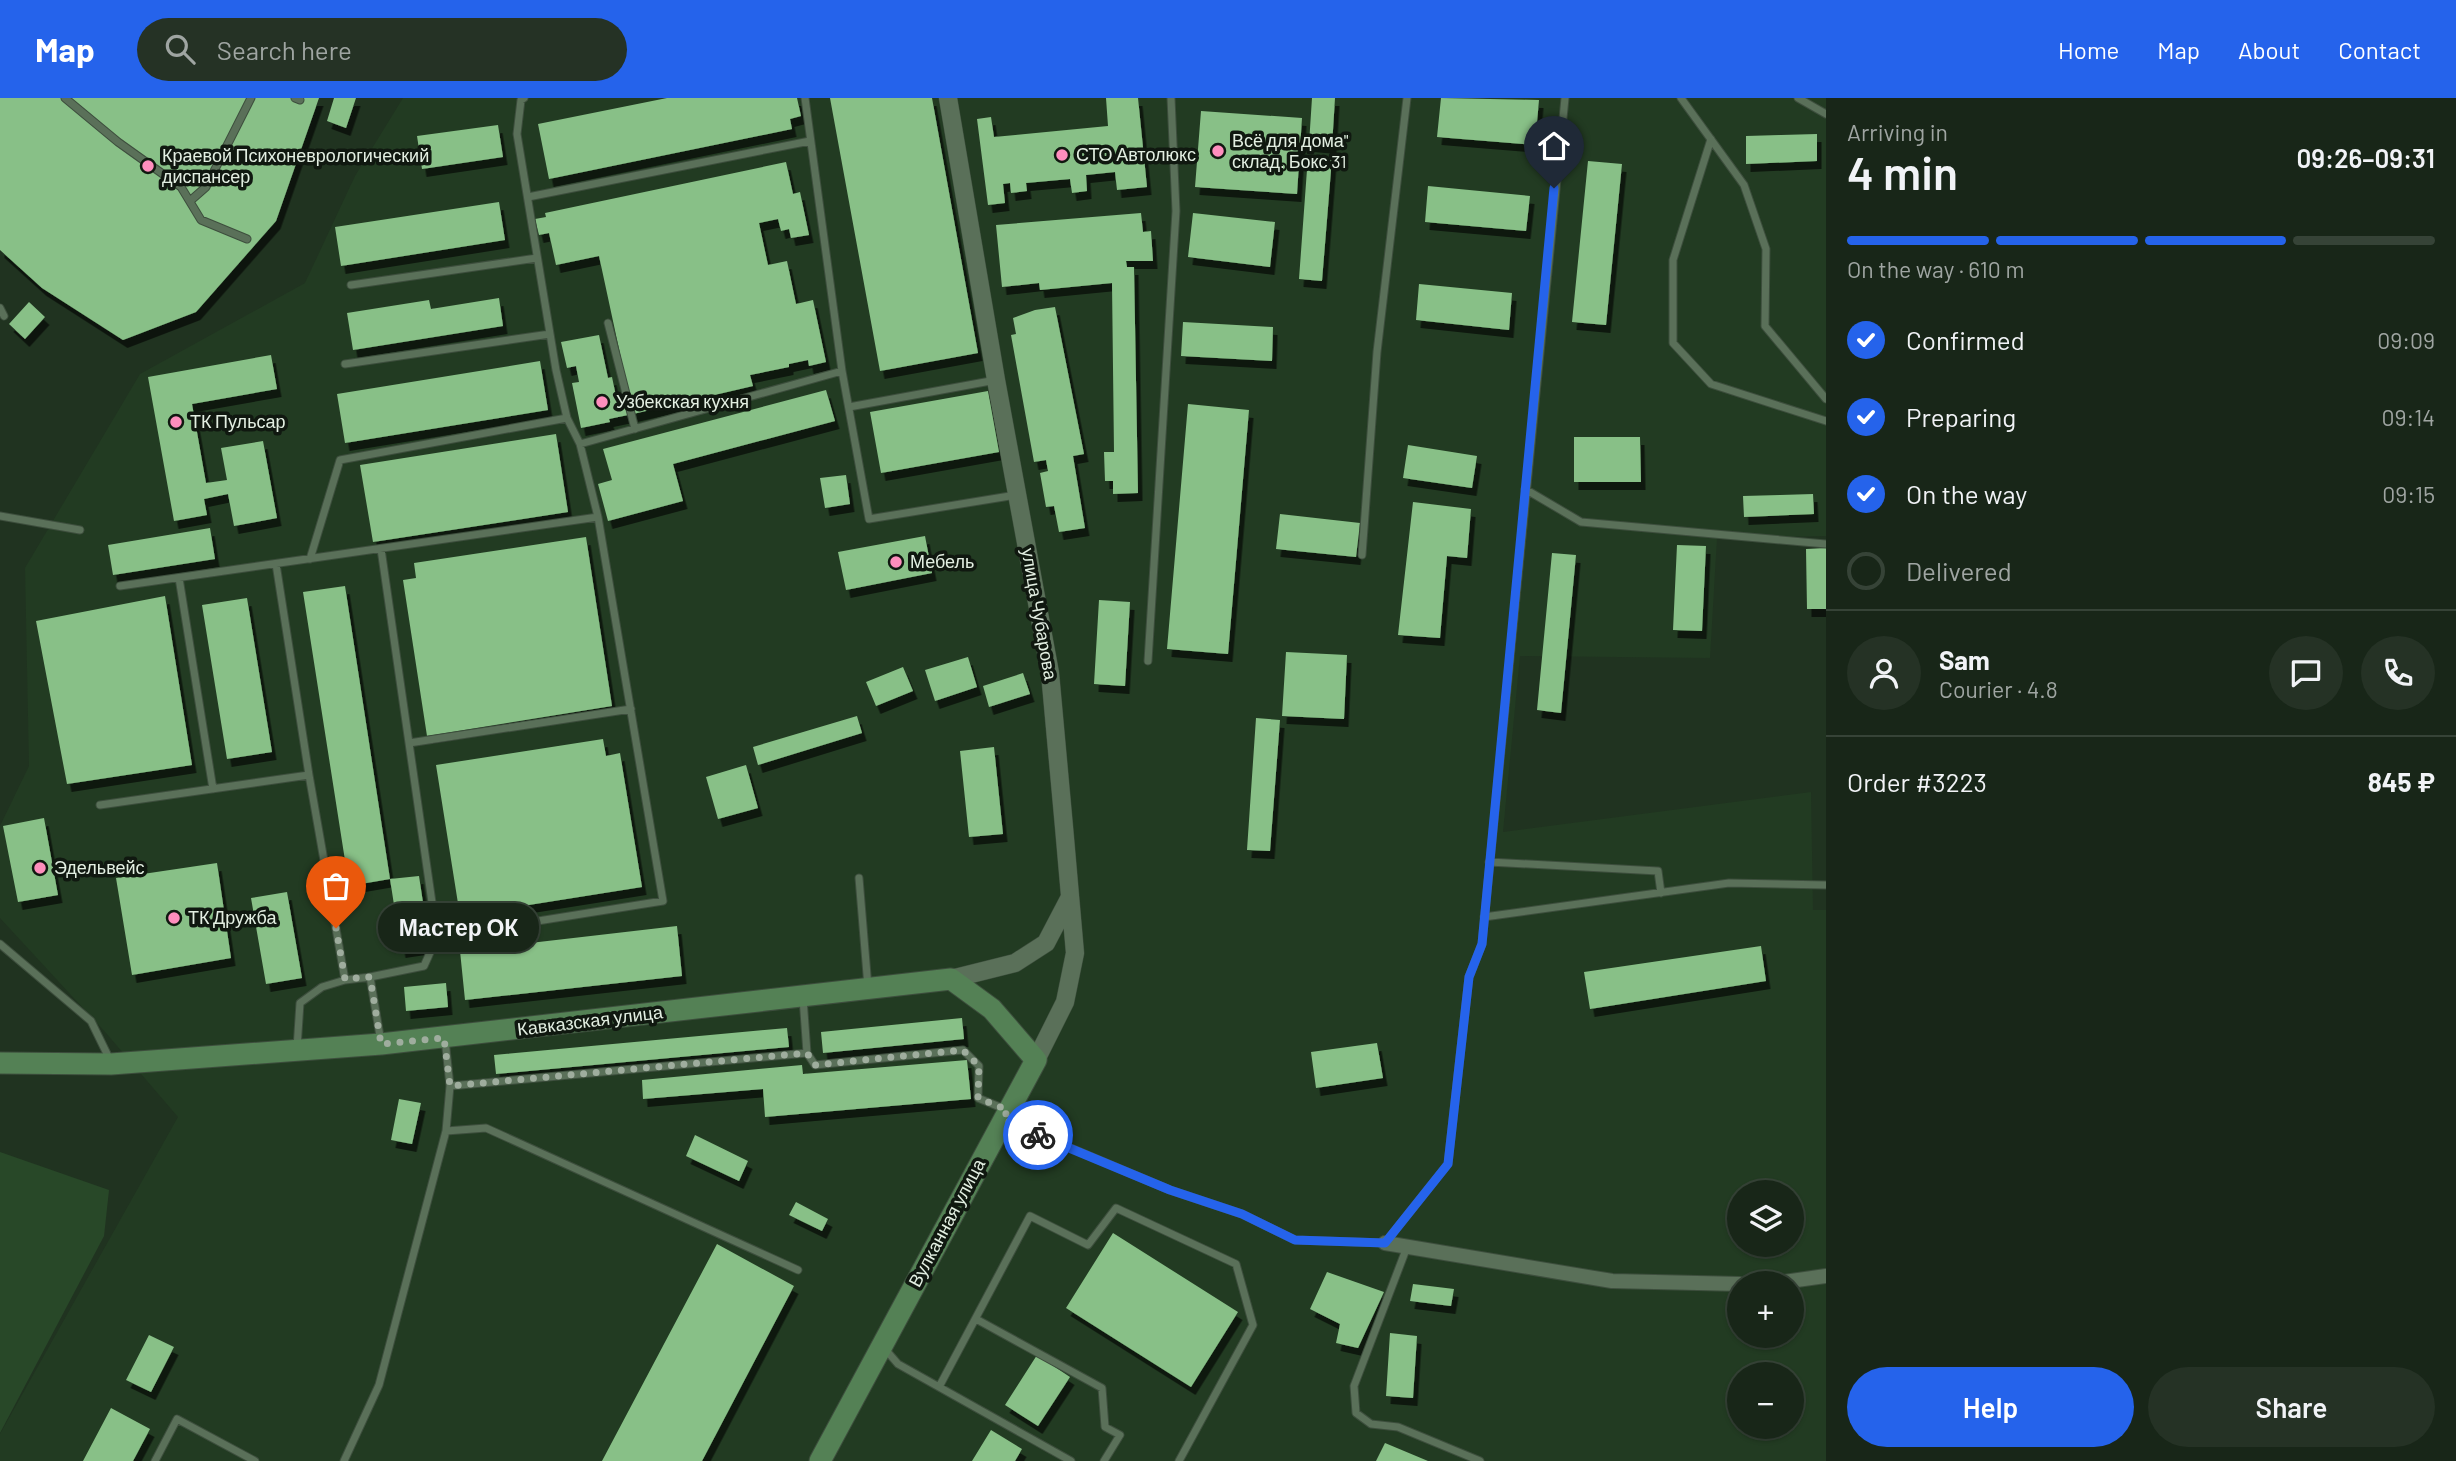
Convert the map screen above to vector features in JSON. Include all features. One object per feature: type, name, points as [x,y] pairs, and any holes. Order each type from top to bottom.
[{"type":"main road","name":"Кавказская улица","points":[[0,1063],[111,1063],[381,1044],[951,979]]},
{"type":"main road","points":[[951,979],[992,1009],[1036,1060]]},
{"type":"main road","name":"улица Чубарова","points":[[1005,1115],[1036,1060]]},
{"type":"main road","name":"Вулканная улица","points":[[820,1461],[1005,1115]]},
{"type":"street","name":"улица Чубарова","points":[[948,98],[1050,673],[1075,953],[1065,1002],[1036,1060]]},
{"type":"street","points":[[951,979],[1015,962],[1046,943],[1069,899]]},
{"type":"street","points":[[1385,1243],[1612,1281],[1727,1284]]},
{"type":"street","points":[[1804,1279],[1826,1276]]},
{"type":"lane","points":[[65,98],[118,142],[181,187],[201,220],[247,239]]},
{"type":"lane","points":[[190,201],[206,187],[251,98]]},
{"type":"lane","points":[[437,937],[663,901],[598,517],[580,444],[567,418],[550,334],[517,134],[521,100],[524,98]]},
{"type":"lane","points":[[805,98],[842,371],[869,519],[1017,495]]},
{"type":"lane","points":[[1148,661],[1176,211],[1171,98]]},
{"type":"lane","points":[[1362,555],[1377,352],[1407,98]]},
{"type":"lane","points":[[803,996],[807,1053],[815,1065],[963,1050],[979,1066],[978,1098],[1005,1115],[1170,1190],[1242,1214],[1295,1240],[1385,1243],[1448,1164],[1469,977],[1482,944],[1564,98]]},
{"type":"lane","points":[[1681,98],[1744,185],[1766,249],[1765,326],[1826,399]]},
{"type":"lane","points":[[1798,98],[1826,114]]},
{"type":"lane","points":[[1711,139],[1673,260],[1673,343],[1711,384],[1826,421]]},
{"type":"lane","points":[[528,197],[810,141]]},
{"type":"lane","points":[[351,285],[537,258]]},
{"type":"lane","points":[[0,308],[4,316]]},
{"type":"lane","points":[[608,323],[635,429]]},
{"type":"lane","points":[[345,364],[550,334]]},
{"type":"lane","points":[[580,444],[842,371]]},
{"type":"lane","points":[[849,407],[996,380]]},
{"type":"lane","points":[[310,559],[340,460],[567,418]]},
{"type":"lane","points":[[1525,489],[1581,522],[1826,544]]},
{"type":"lane","points":[[0,516],[80,530]]},
{"type":"lane","points":[[120,586],[598,517]]},
{"type":"lane","points":[[297,1051],[300,1003],[322,987],[345,979],[424,966],[437,937],[381,549]]},
{"type":"lane","points":[[276,564],[345,979]]},
{"type":"lane","points":[[178,578],[213,789]]},
{"type":"lane","points":[[409,743],[631,709]]},
{"type":"lane","points":[[100,805],[309,775]]},
{"type":"lane","points":[[1489,862],[1658,871],[1661,893]]},
{"type":"lane","points":[[859,878],[868,988]]},
{"type":"lane","points":[[1484,917],[1729,883],[1826,886]]},
{"type":"lane","points":[[0,944],[91,1021],[111,1063]]},
{"type":"lane","points":[[370,977],[381,1044]]},
{"type":"lane","points":[[344,1461],[379,1385],[446,1131],[450,1086],[444,1038]]},
{"type":"lane","points":[[450,1086],[807,1053]]},
{"type":"lane","points":[[446,1131],[486,1128],[798,1270]]},
{"type":"lane","points":[[939,1387],[1030,1216],[1088,1245],[1116,1208],[1236,1264],[1253,1325],[1180,1461]]},
{"type":"lane","points":[[1407,1246],[1354,1386],[1356,1413],[1371,1424],[1398,1427],[1480,1461]]},
{"type":"lane","points":[[976,1319],[1102,1388],[1105,1427],[1120,1435],[1104,1461]]},
{"type":"lane","points":[[883,1346],[898,1364],[1071,1461]]},
{"type":"lane","points":[[155,1461],[177,1419],[255,1461]]},
{"type":"shaded area","points":[[403,98],[1826,98],[1826,536],[1717,538],[1710,658],[1520,656],[1503,832],[1811,792],[1813,910],[1826,910],[1826,1461],[0,1461],[0,1434],[178,1117],[106,1033],[0,918],[0,826],[29,766],[25,568],[140,374],[305,283],[355,176]]},
{"type":"shaded area","points":[[0,1152],[109,1190],[104,1236],[0,1433]]},
{"type":"building","name":"Краевой Психоневрологический диспансер","points":[[0,98],[319,98],[276,221],[196,312],[123,340],[42,288],[0,250]]},
{"type":"building","points":[[334,98],[356,98],[346,128],[327,121]]},
{"type":"building","points":[[667,98],[797,98],[801,116],[790,119],[792,129],[549,179],[538,124]]},
{"type":"building","points":[[830,98],[932,98],[978,353],[880,371]]},
{"type":"building","name":"СТО Автолюкс","points":[[1106,98],[1138,98],[1147,187],[1117,190],[1115,172],[1086,175],[1087,191],[1072,193],[1070,179],[1026,183],[1027,191],[1011,193],[1010,183],[1003,184],[1005,203],[988,205],[977,119],[991,117],[994,137],[1108,126]]},
{"type":"building","points":[[1312,98],[1335,98],[1332,146],[1309,144]]},
{"type":"building","points":[[1441,98],[1539,100],[1535,145],[1437,137]]},
{"type":"building","points":[[1201,111],[1302,118],[1297,194],[1195,187]]},
{"type":"building","points":[[498,125],[503,157],[422,169],[417,136]]},
{"type":"building","points":[[1817,134],[1817,161],[1746,164],[1746,136]]},
{"type":"building","points":[[1308,156],[1332,158],[1322,281],[1299,279]]},
{"type":"building","points":[[1588,161],[1622,164],[1606,325],[1572,322]]},
{"type":"building","points":[[786,162],[793,194],[800,192],[809,235],[791,238],[789,229],[781,231],[778,219],[759,223],[768,265],[787,261],[796,304],[813,300],[826,362],[809,366],[808,360],[789,364],[789,367],[750,375],[753,386],[633,414],[599,256],[556,265],[549,233],[539,235],[535,219],[546,217],[545,213]]},
{"type":"building","points":[[1428,186],[1530,196],[1526,231],[1425,222]]},
{"type":"building","points":[[499,202],[505,240],[341,266],[335,227]]},
{"type":"building","points":[[1141,213],[1143,232],[1151,231],[1153,261],[1126,261],[1127,267],[1134,267],[1138,493],[1113,494],[1113,481],[1105,481],[1104,452],[1114,452],[1112,283],[1040,290],[1039,283],[1002,287],[996,225]]},
{"type":"building","points":[[1193,213],[1275,222],[1270,267],[1188,257]]},
{"type":"building","points":[[1419,284],[1512,293],[1509,330],[1416,320]]},
{"type":"building","points":[[499,298],[503,326],[353,350],[347,313],[429,300],[431,309]]},
{"type":"building","points":[[29,302],[45,317],[25,339],[9,324]]},
{"type":"building","points":[[1055,307],[1084,454],[1073,456],[1085,528],[1059,532],[1054,506],[1046,507],[1040,473],[1048,471],[1046,460],[1034,462],[1011,335],[1016,334],[1013,318],[1035,310]]},
{"type":"building","points":[[1183,322],[1273,327],[1272,361],[1181,356]]},
{"type":"building","points":[[599,335],[608,378],[612,377],[617,401],[624,399],[628,415],[581,428],[572,383],[579,382],[576,366],[567,368],[561,342]]},
{"type":"building","name":"ТК Пульсар","points":[[271,355],[277,389],[192,404],[206,483],[227,480],[221,448],[263,441],[277,518],[234,526],[228,494],[204,499],[207,515],[174,521],[148,377]]},
{"type":"building","points":[[540,361],[548,410],[345,443],[337,394]]},
{"type":"building","points":[[826,390],[835,421],[673,464],[683,501],[608,521],[598,484],[612,480],[603,449]]},
{"type":"building","points":[[988,391],[999,452],[881,473],[870,412]]},
{"type":"building","points":[[1188,404],[1249,410],[1228,654],[1167,649]]},
{"type":"building","points":[[556,434],[568,512],[373,542],[360,465]]},
{"type":"building","points":[[1574,437],[1640,437],[1641,482],[1574,482]]},
{"type":"building","points":[[1408,445],[1477,456],[1472,488],[1403,478]]},
{"type":"building","points":[[846,475],[850,504],[825,508],[820,478]]},
{"type":"building","points":[[1813,494],[1814,514],[1744,517],[1743,496]]},
{"type":"building","points":[[1413,502],[1471,509],[1467,558],[1447,556],[1440,638],[1398,635]]},
{"type":"building","points":[[1280,514],[1360,523],[1356,557],[1276,549]]},
{"type":"building","points":[[210,528],[215,559],[113,575],[108,545]]},
{"type":"building","points":[[925,536],[932,573],[846,590],[838,552]]},
{"type":"building","points":[[586,537],[612,706],[427,736],[403,580],[416,578],[414,563]]},
{"type":"building","points":[[1677,545],[1706,546],[1702,631],[1673,630]]},
{"type":"building","points":[[1826,548],[1826,609],[1807,609],[1806,549]]},
{"type":"building","points":[[1552,553],[1576,555],[1561,713],[1537,710]]},
{"type":"building","points":[[345,586],[390,879],[349,886],[303,592]]},
{"type":"building","points":[[165,596],[192,765],[67,784],[36,621]]},
{"type":"building","points":[[247,598],[272,752],[227,759],[202,605]]},
{"type":"building","points":[[1099,600],[1130,602],[1125,686],[1094,684]]},
{"type":"building","points":[[1286,652],[1347,655],[1344,719],[1282,716]]},
{"type":"building","points":[[968,657],[977,687],[935,701],[925,670]]},
{"type":"building","points":[[903,667],[913,691],[876,706],[866,682]]},
{"type":"building","points":[[1023,673],[1030,694],[989,707],[983,686]]},
{"type":"building","points":[[857,716],[862,733],[758,765],[753,747]]},
{"type":"building","points":[[1256,718],[1280,720],[1270,851],[1247,850]]},
{"type":"building","points":[[603,739],[606,756],[620,753],[642,887],[460,916],[436,765]]},
{"type":"building","points":[[994,747],[1003,834],[969,837],[960,751]]},
{"type":"building","points":[[746,765],[758,808],[718,819],[706,777]]},
{"type":"building","points":[[44,818],[58,895],[18,902],[3,826]]},
{"type":"building","name":"ТК Дружба","points":[[217,863],[231,958],[132,975],[116,878]]},
{"type":"building","points":[[419,876],[428,936],[421,947],[401,950],[390,879]]},
{"type":"building","points":[[287,892],[302,978],[266,984],[251,898]]},
{"type":"building","points":[[677,926],[682,976],[465,1000],[460,951]]},
{"type":"building","points":[[1761,946],[1766,981],[1590,1009],[1584,972]]},
{"type":"building","points":[[446,983],[448,1007],[406,1011],[404,987]]},
{"type":"building","points":[[962,1018],[964,1039],[823,1053],[821,1032]]},
{"type":"building","points":[[787,1028],[789,1047],[496,1074],[494,1055]]},
{"type":"building","points":[[1377,1043],[1383,1078],[1316,1088],[1311,1052]]},
{"type":"building","points":[[967,1060],[971,1099],[765,1117],[763,1089],[643,1099],[642,1080],[802,1065],[803,1074]]},
{"type":"building","points":[[399,1099],[421,1103],[412,1144],[391,1140]]},
{"type":"building","points":[[695,1135],[748,1161],[739,1181],[686,1156]]},
{"type":"building","points":[[796,1202],[828,1219],[822,1231],[789,1215]]},
{"type":"building","points":[[1113,1233],[1238,1312],[1191,1387],[1066,1308]]},
{"type":"building","points":[[717,1244],[794,1286],[702,1461],[602,1461]]},
{"type":"building","points":[[1327,1272],[1384,1292],[1358,1348],[1336,1343],[1340,1324],[1310,1309]]},
{"type":"building","points":[[1413,1284],[1454,1289],[1451,1306],[1410,1301]]},
{"type":"building","points":[[1390,1333],[1417,1336],[1413,1398],[1386,1396]]},
{"type":"building","points":[[149,1335],[174,1347],[151,1392],[126,1380]]},
{"type":"building","points":[[1037,1355],[1070,1377],[1038,1426],[1005,1405]]},
{"type":"building","points":[[111,1408],[150,1429],[133,1461],[83,1461]]},
{"type":"building","points":[[991,1430],[1022,1449],[1015,1461],[972,1461]]},
{"type":"building","points":[[1385,1443],[1428,1461],[1376,1461]]},
{"type":"way so far","points":[[336,928],[345,979],[370,977],[381,1044],[444,1038],[450,1086],[807,1053],[815,1065],[963,1050],[979,1066],[978,1098],[1008,1110],[1003,1119],[1038,1135]]},
{"type":"place","name":"Всё для дома\" склад. Бокс 31","points":[[1218,151]]},
{"type":"place","name":"СТО Автолюкс","points":[[1062,155]]},
{"type":"place","name":"Краевой Психоневрологический диспансер","points":[[148,166]]},
{"type":"place","name":"Узбекская кухня","points":[[602,402]]},
{"type":"place","name":"ТК Пульсар","points":[[176,422]]},
{"type":"place","name":"Мебель","points":[[896,562]]},
{"type":"place","name":"Эдельвейс","points":[[40,868]]},
{"type":"place","name":"ТК Дружба","points":[[174,918]]},
{"type":"place","name":"Мастер ОК","points":[[336,928]]},
{"type":"route","points":[[1038,1135],[1170,1190],[1242,1214],[1295,1240],[1385,1243],[1448,1164],[1469,977],[1482,944],[1554,188]]}]
